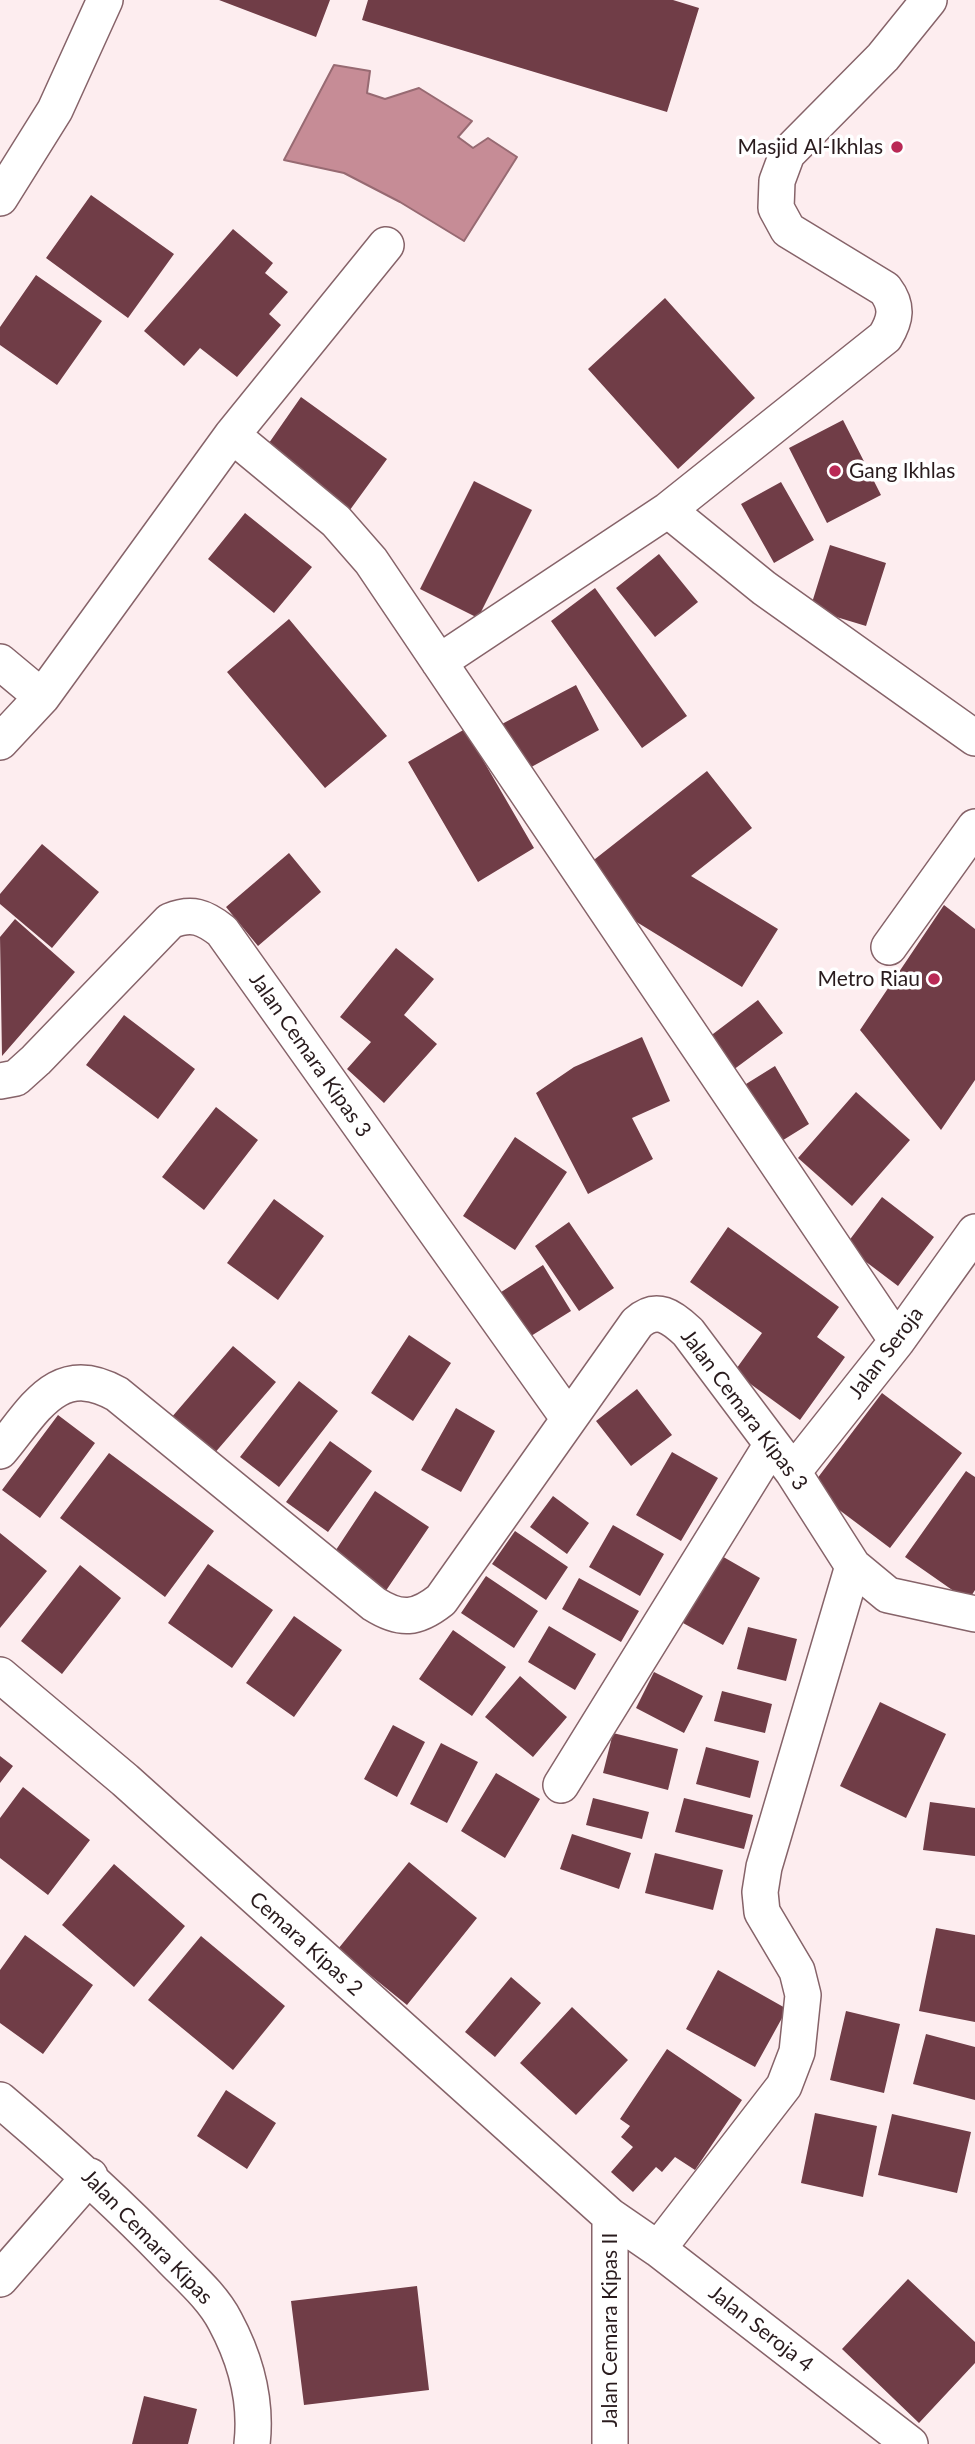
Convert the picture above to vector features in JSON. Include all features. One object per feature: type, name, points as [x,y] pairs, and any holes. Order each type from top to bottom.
[{"type":"street","points":[[0,198],[55,110],[105,0]]},
{"type":"street","points":[[439,662],[668,510],[886,337],[895,312],[893,300],[885,289],[788,230],[776,208],[778,181],[787,154],[883,57],[929,0]]},
{"type":"street","points":[[0,742],[42,697],[232,435],[386,245]]},
{"type":"street","points":[[232,435],[335,521],[371,561],[897,1341]]},
{"type":"street","points":[[668,510],[785,604],[971,724]]},
{"type":"street","points":[[0,662],[42,697]]},
{"type":"street","points":[[889,947],[975,827]]},
{"type":"street","name":"Jalan Cemara Kipas 3","points":[[0,1081],[16,1078],[36,1060],[170,921],[196,915],[210,921],[222,931],[569,1419]]},
{"type":"street","name":"Jalan Seroja","points":[[793,1472],[897,1341],[975,1232]]},
{"type":"street","name":"Jalan Cemara Kipas 3","points":[[0,1451],[49,1393],[78,1380],[99,1384],[117,1394],[374,1604],[388,1613],[404,1616],[423,1614],[442,1600],[637,1323],[656,1313],[667,1315],[688,1332],[793,1472],[853,1566],[888,1595],[975,1615]]},
{"type":"street","points":[[561,1785],[772,1444]]},
{"type":"street","points":[[658,2249],[784,2086],[797,2052],[803,1994],[797,1971],[762,1912],[760,1892],[764,1867],[853,1566]]},
{"type":"street","name":"Cemara Kipas 2","points":[[0,1675],[125,1780],[610,2216]]},
{"type":"street","name":"Jalan Cemara Kipas","points":[[0,2100],[90,2176],[201,2289],[224,2318],[242,2357],[249,2382],[255,2414],[252,2444]]},
{"type":"street","points":[[0,2279],[90,2176]]},
{"type":"street","name":"Jalan Seroja 4","points":[[610,2216],[658,2249],[910,2444]]},
{"type":"street","name":"Jalan Cemara Kipas II","points":[[610,2216],[610,2444]]},
{"type":"shaded area","points":[[334,65],[370,71],[367,93],[385,99],[419,88],[472,121],[458,137],[473,148],[488,138],[517,157],[464,241],[400,202],[344,173],[284,160]]},
{"type":"building","points":[[219,0],[330,0],[316,37]]},
{"type":"building","points":[[368,0],[673,0],[699,8],[667,112],[362,20]]},
{"type":"building","points":[[91,195],[174,254],[128,318],[46,258]]},
{"type":"building","points":[[233,229],[273,263],[265,273],[288,292],[269,314],[281,325],[237,377],[200,348],[184,366],[144,331]]},
{"type":"building","points":[[36,275],[102,321],[57,385],[0,345],[0,327]]},
{"type":"building","points":[[665,298],[755,398],[678,469],[588,369]]},
{"type":"building","points":[[301,397],[387,459],[347,514],[262,453]]},
{"type":"building","name":"Gang Ikhlas","points":[[843,420],[881,495],[827,523],[789,448]]},
{"type":"building","points":[[474,481],[532,510],[478,618],[420,589]]},
{"type":"building","points":[[781,482],[814,540],[774,563],[741,504]]},
{"type":"building","points":[[245,513],[312,567],[274,613],[208,559]]},
{"type":"building","points":[[830,545],[886,563],[866,626],[810,609]]},
{"type":"building","points":[[659,554],[698,602],[655,637],[616,588]]},
{"type":"building","points":[[595,588],[687,716],[642,748],[551,621]]},
{"type":"building","points":[[289,619],[387,736],[325,788],[227,672]]},
{"type":"building","points":[[576,685],[599,730],[524,771],[500,725]]},
{"type":"building","points":[[465,729],[534,848],[478,882],[408,762]]},
{"type":"building","points":[[707,771],[752,828],[691,876],[778,929],[742,987],[635,921],[590,863]]},
{"type":"building","points":[[42,844],[99,892],[52,948],[0,904],[0,894]]},
{"type":"building","points":[[289,853],[321,892],[258,946],[226,907]]},
{"type":"building","name":"Metro Riau","points":[[944,905],[975,929],[975,1080],[941,1130],[860,1030]]},
{"type":"building","points":[[15,919],[75,972],[2,1056],[0,937]]},
{"type":"building","points":[[396,948],[434,979],[404,1015],[437,1044],[384,1103],[347,1069],[371,1042],[340,1017]]},
{"type":"building","points":[[758,1000],[783,1033],[729,1073],[705,1040]]},
{"type":"building","points":[[124,1015],[195,1069],[158,1119],[86,1065]]},
{"type":"building","points":[[642,1037],[670,1101],[632,1118],[653,1159],[588,1194],[536,1093],[574,1067]]},
{"type":"building","points":[[775,1066],[809,1124],[772,1147],[738,1089]]},
{"type":"building","points":[[856,1092],[910,1140],[852,1206],[798,1158]]},
{"type":"building","points":[[216,1107],[258,1140],[204,1210],[162,1177]]},
{"type":"building","points":[[515,1137],[567,1172],[515,1250],[463,1216]]},
{"type":"building","points":[[882,1197],[934,1237],[898,1286],[845,1246]]},
{"type":"building","points":[[274,1199],[324,1236],[278,1300],[227,1263]]},
{"type":"building","points":[[569,1222],[614,1288],[579,1311],[535,1246]]},
{"type":"building","points":[[728,1227],[839,1307],[817,1337],[845,1357],[800,1420],[734,1372],[762,1333],[690,1282]]},
{"type":"building","points":[[543,1265],[571,1311],[523,1341],[495,1296]]},
{"type":"building","points":[[409,1335],[451,1363],[413,1421],[371,1393]]},
{"type":"building","points":[[233,1346],[276,1382],[213,1455],[171,1418]]},
{"type":"building","points":[[299,1381],[338,1411],[279,1487],[240,1457]]},
{"type":"building","points":[[637,1389],[672,1435],[631,1466],[596,1421]]},
{"type":"building","points":[[882,1393],[962,1453],[890,1548],[810,1488]]},
{"type":"building","points":[[456,1408],[495,1431],[461,1492],[421,1470]]},
{"type":"building","points":[[58,1415],[95,1443],[40,1518],[2,1490]]},
{"type":"building","points":[[330,1441],[372,1471],[328,1532],[286,1502]]},
{"type":"building","points":[[672,1452],[718,1478],[681,1541],[636,1515]]},
{"type":"building","points":[[109,1453],[214,1531],[165,1597],[60,1518]]},
{"type":"building","points":[[966,1471],[975,1477],[975,1590],[968,1601],[905,1557]]},
{"type":"building","points":[[375,1491],[429,1527],[383,1595],[330,1559]]},
{"type":"building","points":[[553,1496],[589,1523],[567,1554],[530,1527]]},
{"type":"building","points":[[613,1525],[664,1554],[640,1596],[589,1567]]},
{"type":"building","points":[[515,1531],[568,1567],[546,1600],[492,1564]]},
{"type":"building","points":[[0,1533],[47,1571],[0,1628]]},
{"type":"building","points":[[720,1555],[760,1578],[723,1645],[683,1623]]},
{"type":"building","points":[[208,1564],[273,1610],[232,1668],[168,1623]]},
{"type":"building","points":[[80,1565],[121,1598],[62,1674],[21,1641]]},
{"type":"building","points":[[486,1576],[538,1611],[514,1648],[461,1613]]},
{"type":"building","points":[[579,1578],[639,1611],[621,1642],[562,1609]]},
{"type":"building","points":[[294,1616],[342,1650],[294,1717],[246,1683]]},
{"type":"building","points":[[549,1626],[596,1654],[575,1690],[528,1662]]},
{"type":"building","points":[[748,1627],[797,1639],[786,1681],[737,1669]]},
{"type":"building","points":[[453,1630],[506,1667],[472,1716],[419,1679]]},
{"type":"building","points":[[654,1672],[703,1696],[684,1733],[636,1708]]},
{"type":"building","points":[[520,1676],[567,1717],[533,1757],[485,1717]]},
{"type":"building","points":[[722,1691],[772,1704],[765,1733],[714,1721]]},
{"type":"building","points":[[880,1702],[946,1734],[906,1818],[840,1786]]},
{"type":"building","points":[[393,1725],[425,1742],[397,1797],[364,1779]]},
{"type":"building","points":[[613,1733],[678,1749],[668,1790],[603,1773]]},
{"type":"building","points":[[441,1743],[478,1762],[447,1823],[410,1804]]},
{"type":"building","points":[[706,1747],[759,1761],[750,1798],[696,1784]]},
{"type":"building","points":[[0,1756],[13,1766],[0,1783]]},
{"type":"building","points":[[496,1773],[540,1799],[505,1858],[461,1831]]},
{"type":"building","points":[[23,1787],[90,1840],[48,1895],[0,1858],[0,1818]]},
{"type":"building","points":[[593,1798],[649,1812],[642,1839],[586,1825]]},
{"type":"building","points":[[684,1798],[753,1815],[744,1849],[675,1832]]},
{"type":"building","points":[[930,1802],[975,1808],[975,1856],[923,1850]]},
{"type":"building","points":[[572,1834],[631,1853],[619,1889],[560,1869]]},
{"type":"building","points":[[655,1853],[723,1870],[713,1910],[645,1893]]},
{"type":"building","points":[[409,1862],[477,1918],[407,2005],[338,1949]]},
{"type":"building","points":[[114,1864],[185,1926],[134,1987],[62,1925]]},
{"type":"building","points":[[936,1928],[975,1935],[975,2022],[919,2011]]},
{"type":"building","points":[[25,1935],[93,1985],[43,2054],[0,2023],[0,1970]]},
{"type":"building","points":[[201,1936],[285,2006],[233,2070],[148,2000]]},
{"type":"building","points":[[718,1970],[787,2009],[755,2067],[686,2029]]},
{"type":"building","points":[[511,1977],[541,2003],[495,2057],[465,2032]]},
{"type":"building","points":[[572,2007],[628,2060],[576,2115],[520,2063]]},
{"type":"building","points":[[846,2011],[900,2024],[884,2093],[830,2080]]},
{"type":"building","points":[[926,2034],[975,2047],[975,2100],[913,2084]]},
{"type":"building","points":[[667,2049],[742,2100],[695,2170],[675,2157],[662,2172],[656,2167],[633,2192],[611,2172],[633,2147],[621,2137],[630,2126],[620,2119]]},
{"type":"building","points":[[226,2090],[276,2123],[247,2169],[197,2136]]},
{"type":"building","points":[[815,2113],[877,2126],[863,2197],[801,2183]]},
{"type":"building","points":[[892,2114],[971,2132],[957,2193],[878,2175]]},
{"type":"building","points":[[908,2279],[975,2342],[975,2363],[919,2423],[842,2349]]},
{"type":"building","points":[[417,2286],[429,2390],[304,2405],[291,2301]]},
{"type":"building","points":[[144,2396],[197,2409],[188,2444],[132,2444]]},
{"type":"place","name":"Masjid Al-Ikhlas","points":[[897,147]]},
{"type":"place","name":"Gang Ikhlas","points":[[835,471]]},
{"type":"place","name":"Metro Riau","points":[[934,979]]}]
